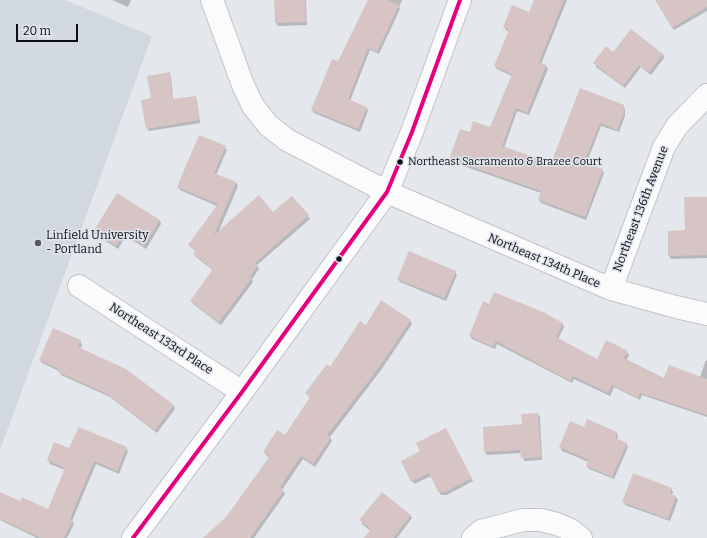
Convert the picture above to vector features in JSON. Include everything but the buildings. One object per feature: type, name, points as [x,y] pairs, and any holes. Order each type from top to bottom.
[{"type":"street","name":"Northeast 134th Place","points":[[212,0],[243,85],[253,106],[268,125],[287,140],[387,192],[610,289],[707,314]]},
{"type":"street","points":[[133,538],[242,392],[387,192],[412,132],[460,0]]},
{"type":"street","name":"Northeast 136th Avenue","points":[[610,289],[664,147],[677,126],[707,95]]},
{"type":"street","name":"Northeast 133rd Place","points":[[79,286],[242,392]]},
{"type":"street","points":[[472,538],[482,531],[523,520],[541,520],[557,524],[571,530],[581,538]]},
{"type":"shaded area","name":"Linfield University - Portland","points":[[0,0],[65,0],[152,36],[0,450]]},
{"type":"transit line","points":[[133,538],[242,392],[387,192],[412,132],[460,0]]},
{"type":"place","name":"Northeast Sacramento & Brazee Court","points":[[400,162]]},
{"type":"place","name":"Linfield University - Portland","points":[[38,243]]}]
